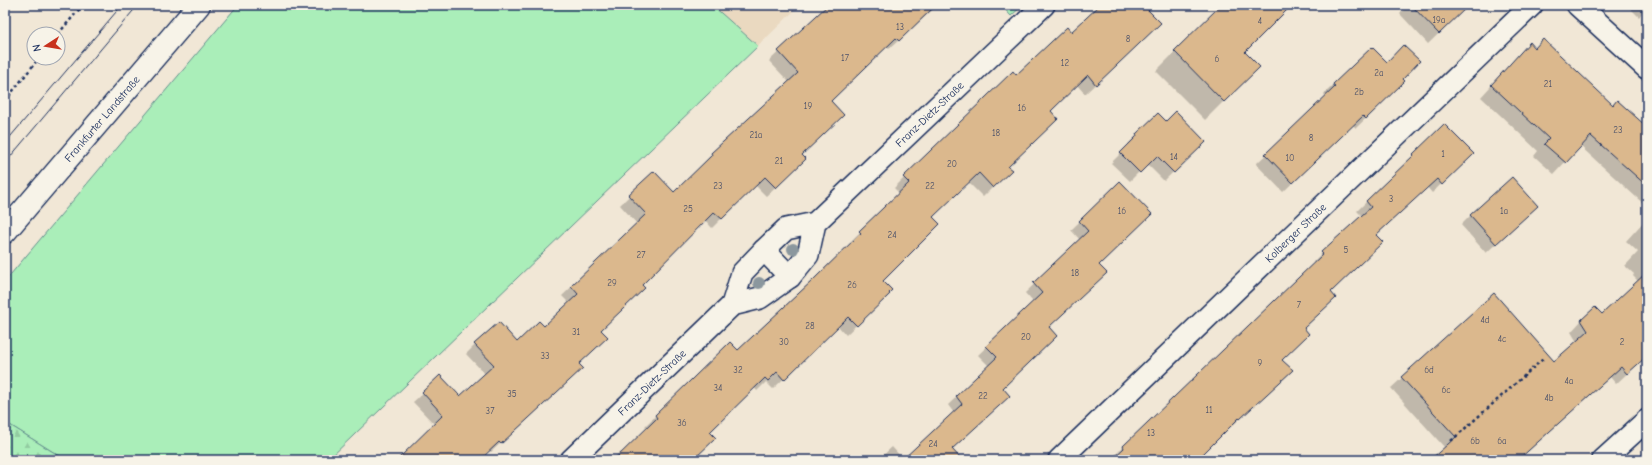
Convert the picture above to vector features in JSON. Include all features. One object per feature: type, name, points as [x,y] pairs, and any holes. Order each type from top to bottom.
[{"type":"main road","name":"Frankfurter Landstraße","points":[[5,232],[199,5]]},
{"type":"main road","points":[[1578,5],[1647,68]]},
{"type":"street","name":"Franz-Dietz-Straße","points":[[571,460],[732,305],[742,273],[764,250],[786,229],[815,223],[1044,5]]},
{"type":"street","name":"Kolberger Straße","points":[[1059,460],[1532,5]]},
{"type":"street","name":"Franz-Dietz-Straße","points":[[732,305],[760,298],[790,277],[808,255],[815,223]]},
{"type":"street","points":[[764,250],[790,277]]},
{"type":"street","points":[[1603,460],[1647,420]]},
{"type":"path","points":[[65,26],[83,5]]},
{"type":"path","points":[[5,101],[33,66]]},
{"type":"path","points":[[1451,441],[1543,359]]},
{"type":"shaded area","points":[[712,5],[800,5],[758,46]]},
{"type":"green space","points":[[238,5],[712,5],[758,46],[328,460],[66,460],[5,422],[5,281]]},
{"type":"green space","points":[[1001,5],[1023,5],[1011,16]]},
{"type":"green space","points":[[5,422],[66,460],[5,460]]},
{"type":"building","points":[[828,5],[936,5],[899,41],[896,38],[831,101],[844,115],[802,155],[806,159],[776,188],[765,177],[722,219],[714,212],[642,285],[645,288],[601,330],[608,337],[579,364],[583,368],[501,444],[499,442],[480,460],[397,460],[443,415],[422,392],[440,375],[460,396],[494,365],[474,344],[499,322],[517,342],[539,321],[544,326],[578,294],[571,286],[646,214],[628,195],[654,171],[674,192],[712,155],[711,153],[798,73],[778,51]]},
{"type":"building","points":[[1100,5],[1143,5],[1161,23],[1096,85],[1088,75],[1051,111],[1058,119],[1008,167],[1012,170],[993,188],[979,173],[933,217],[940,224],[883,281],[892,290],[889,293],[890,294],[857,326],[848,317],[784,380],[777,372],[768,381],[765,378],[710,432],[716,438],[693,460],[614,460],[657,418],[655,415],[730,342],[738,350],[813,280],[861,233],[859,231],[909,183],[903,177],[1013,71],[1016,75],[1067,27],[1071,32]]},
{"type":"building","points":[[1221,5],[1292,5],[1245,52],[1260,67],[1224,102],[1174,51]]},
{"type":"building","points":[[1411,5],[1469,5],[1439,34]]},
{"type":"building","points":[[1543,39],[1613,105],[1617,100],[1647,127],[1647,186],[1591,136],[1566,163],[1544,144],[1549,139],[1491,85],[1530,42],[1535,48]]},
{"type":"building","points":[[1403,45],[1420,61],[1403,79],[1405,81],[1366,119],[1363,116],[1293,183],[1265,154],[1335,87],[1333,84],[1372,47],[1387,62]]},
{"type":"building","points":[[1176,111],[1206,142],[1174,173],[1157,156],[1140,173],[1120,153],[1137,136],[1136,134],[1158,113],[1166,121]]},
{"type":"building","points":[[1444,124],[1474,154],[1442,185],[1437,179],[1376,235],[1383,242],[1331,292],[1336,298],[1304,328],[1309,334],[1282,360],[1293,370],[1240,419],[1239,418],[1197,460],[1111,460],[1124,448],[1123,446],[1323,254],[1321,252],[1371,207],[1366,201]]},
{"type":"building","points":[[1512,177],[1538,206],[1496,244],[1470,215]]},
{"type":"building","points":[[1120,181],[1152,214],[1099,265],[1107,273],[1049,327],[1057,336],[1003,388],[1010,396],[952,449],[962,460],[902,460],[962,404],[956,396],[997,357],[986,346],[1042,293],[1033,283],[1088,231],[1079,221]]},
{"type":"building","points":[[1647,272],[1647,356],[1627,374],[1621,367],[1518,460],[1430,460],[1456,437],[1401,377],[1494,293],[1554,361],[1588,331],[1581,320],[1595,307],[1602,314]]},
{"type":"tram line","points":[[5,143],[122,5]]},
{"type":"tram line","points":[[5,163],[138,5]]}]
